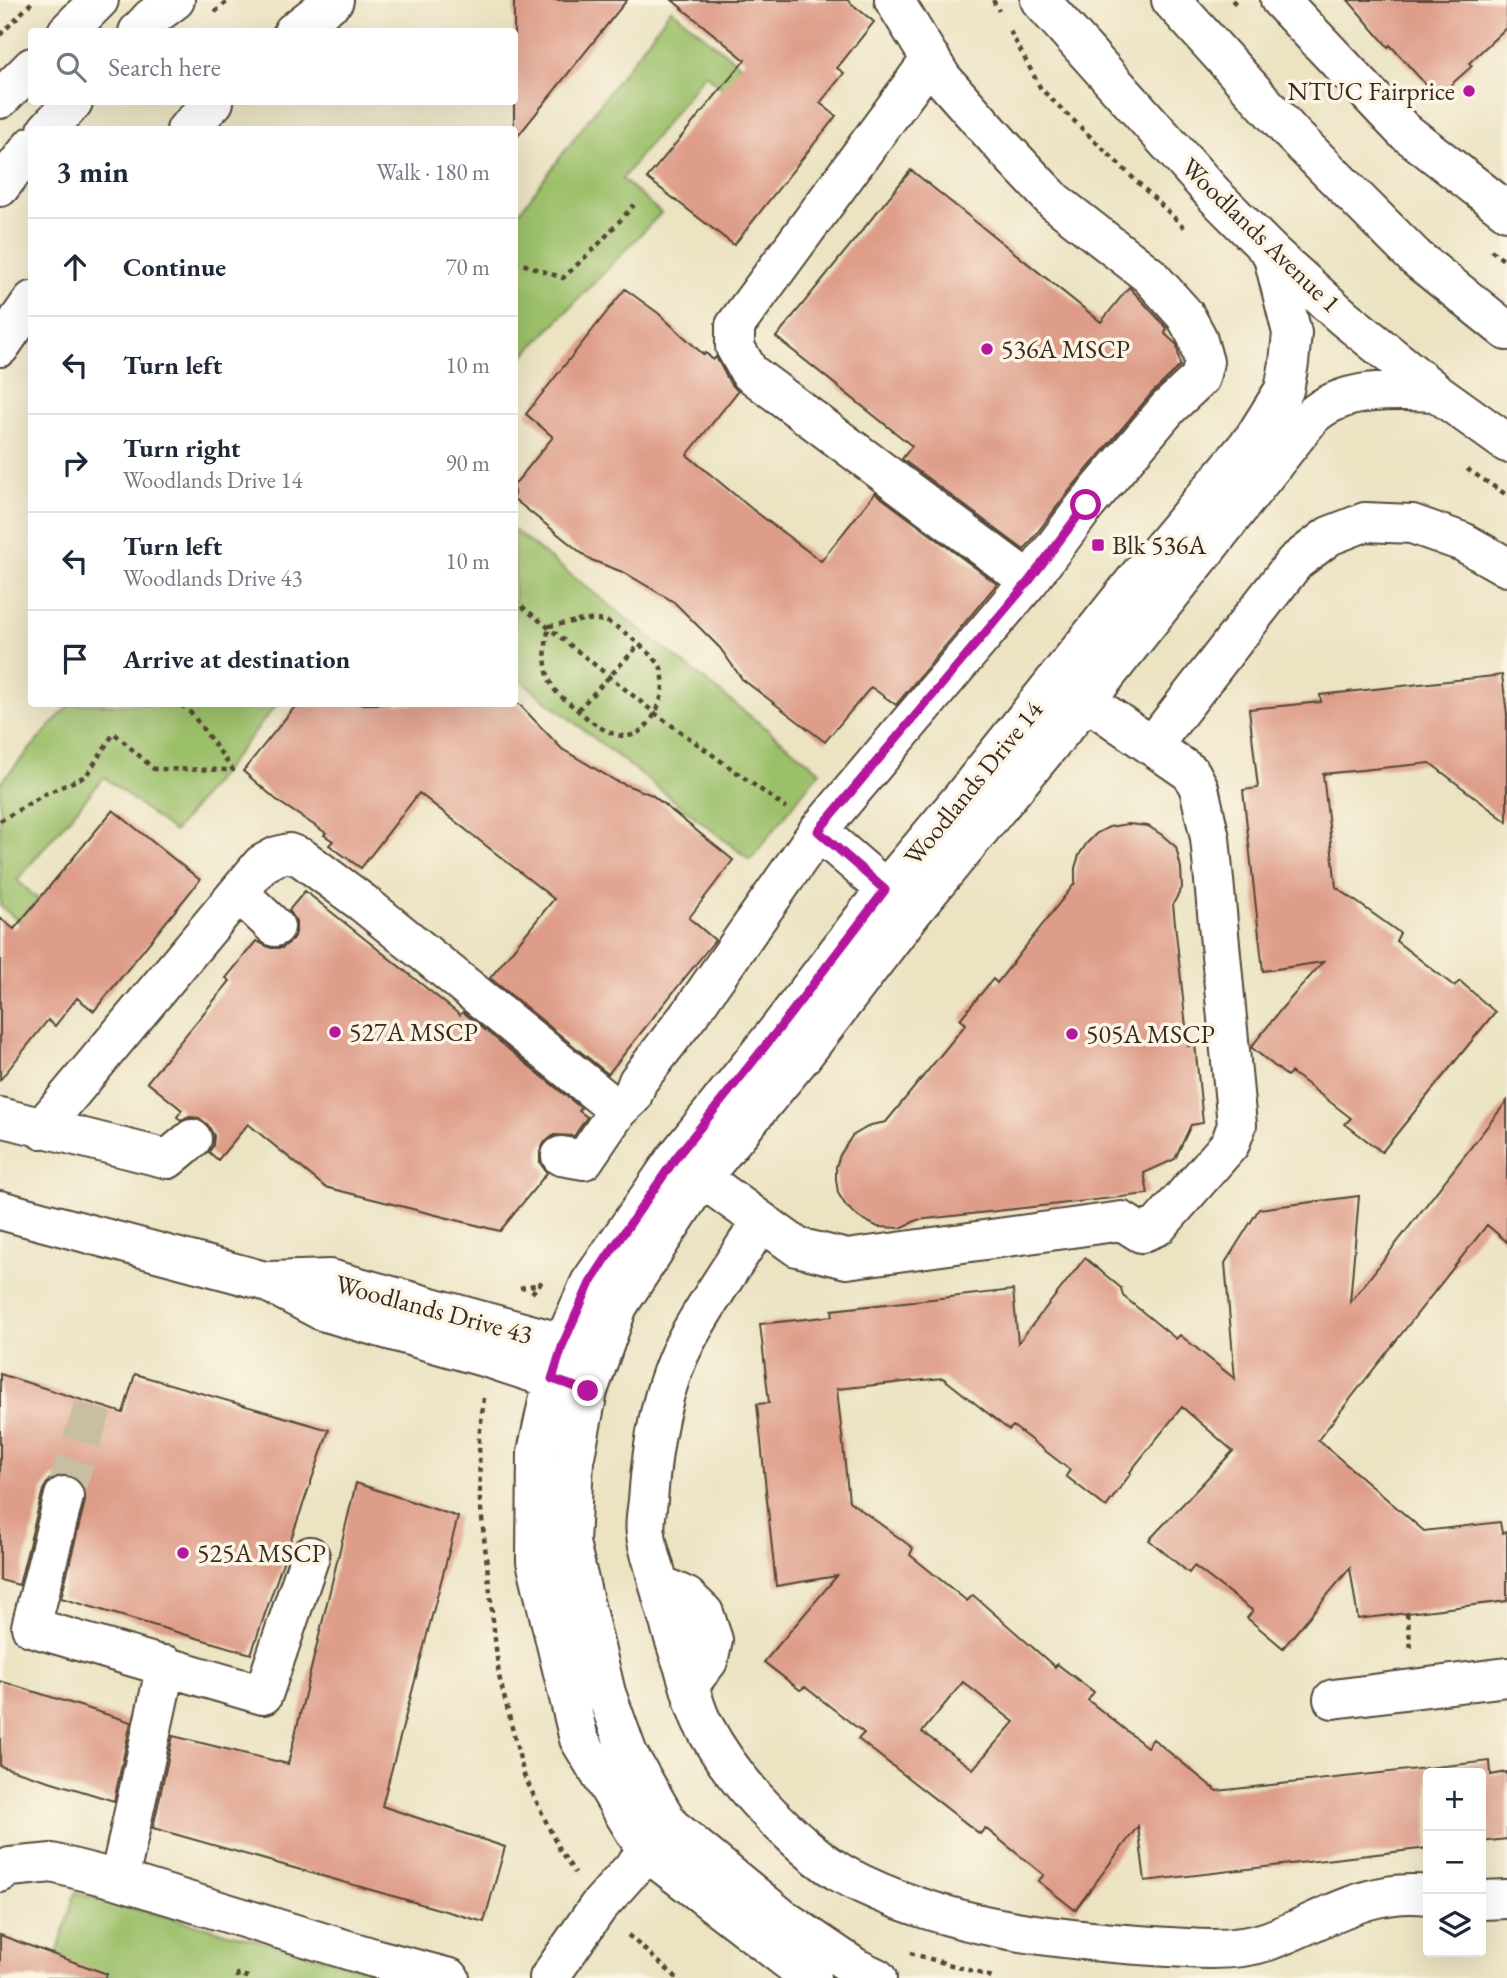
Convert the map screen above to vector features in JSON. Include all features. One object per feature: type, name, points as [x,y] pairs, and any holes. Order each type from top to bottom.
[{"type":"street","points":[[71,28],[99,0]]},
{"type":"street","points":[[142,28],[175,0]]},
{"type":"street","points":[[298,28],[334,0]]},
{"type":"street","points":[[561,1156],[584,1160],[618,1110],[632,1097],[638,1081],[695,1007],[818,831],[1029,581],[1168,408],[1199,378],[1204,362],[1197,337],[1185,315],[1149,275],[1054,201],[942,78],[894,0]]},
{"type":"street","name":"Woodlands Avenue 1","points":[[1040,0],[1219,200],[1272,253],[1343,317],[1436,392],[1507,443]]},
{"type":"street","points":[[1171,0],[1293,135],[1416,258],[1507,331]]},
{"type":"street","points":[[1280,0],[1403,130],[1507,211]]},
{"type":"street","points":[[931,59],[735,326],[735,347],[749,372],[1029,581]]},
{"type":"street","points":[[0,99],[28,71]]},
{"type":"street","points":[[51,126],[70,105]]},
{"type":"street","points":[[190,126],[211,105]]},
{"type":"street","points":[[0,187],[28,151]]},
{"type":"street","name":"Woodlands Drive 14","points":[[1071,690],[1138,577],[1254,438],[1284,390],[1292,333],[1272,253]]},
{"type":"street","points":[[0,347],[28,307]]},
{"type":"street","name":"Woodlands Drive 14","points":[[811,1978],[658,1839],[606,1693],[570,1543],[574,1461],[568,1371],[590,1283],[688,1168],[804,1054],[899,901],[1071,690],[1312,416],[1322,407],[1344,398],[1373,393],[1436,392]]},
{"type":"street","points":[[1152,746],[1295,562],[1329,536],[1365,522],[1412,524],[1463,542],[1507,567]]},
{"type":"street","points":[[688,1168],[797,1247],[847,1259],[1122,1221],[1141,1233],[1158,1226],[1230,1143],[1237,1125],[1206,814],[1199,788],[1191,773],[1071,690]]},
{"type":"street","points":[[818,831],[899,901]]},
{"type":"street","points":[[41,1129],[262,864],[289,853],[302,858],[363,903],[618,1110]]},
{"type":"street","points":[[239,893],[275,927]]},
{"type":"street","points":[[0,1117],[168,1159],[192,1139]]},
{"type":"street","name":"Woodlands Drive 14","points":[[568,1371],[600,1353],[618,1306],[688,1168]]},
{"type":"street","name":"Woodlands Drive 43","points":[[0,1210],[265,1281],[330,1279],[568,1371]]},
{"type":"street","points":[[761,1222],[687,1338],[671,1377],[657,1423],[645,1534],[659,1584],[687,1597],[704,1613],[713,1640],[708,1661],[690,1684],[692,1701],[724,1761],[758,1802],[794,1837],[842,1873],[892,1897],[947,1916],[1046,1937],[1228,1949],[1265,1942],[1338,1909],[1373,1897],[1407,1893],[1423,1895]]},
{"type":"street","points":[[64,1496],[31,1627],[263,1695],[310,1556]]},
{"type":"street","points":[[119,1880],[166,1665]]},
{"type":"street","points":[[1333,1699],[1507,1677]]},
{"type":"street","points":[[549,1978],[598,1907],[658,1839]]},
{"type":"street","name":"Woodlands Drive 14","points":[[658,1839],[856,1968],[877,1978]]},
{"type":"street","points":[[0,1873],[10,1867],[52,1863],[119,1880],[374,1958],[450,1978]]},
{"type":"street","points":[[1486,1900],[1507,1899]]},
{"type":"path","points":[[0,34],[34,0]]},
{"type":"path","points":[[993,0],[1041,89],[1186,230]]},
{"type":"path","points":[[518,262],[563,278],[634,205]]},
{"type":"path","points":[[1461,464],[1479,479],[1507,495]]},
{"type":"path","points":[[518,603],[656,714],[818,831]]},
{"type":"path","points":[[577,621],[605,621],[639,645],[660,665],[662,695],[656,714],[646,726],[635,734],[624,736],[603,730],[554,689],[544,648],[549,626],[577,621]]},
{"type":"path","points":[[578,710],[639,645]]},
{"type":"path","points":[[0,821],[45,794],[86,776],[114,733],[155,769],[233,770],[192,714],[184,707]]},
{"type":"path","points":[[909,1953],[996,1978]]},
{"type":"path","points":[[237,1978],[238,1974],[251,1978]]},
{"type":"green space","points":[[671,9],[745,69],[726,91],[705,74],[622,179],[661,213],[518,362],[518,214]]},
{"type":"green space","points":[[518,533],[820,771],[750,860],[518,678]]},
{"type":"green space","points":[[67,707],[275,707],[174,832],[104,777],[17,880],[53,913],[35,934],[0,906],[0,783]]},
{"type":"green space","points":[[75,1893],[401,1978],[50,1978]]},
{"type":"building","points":[[514,0],[627,0],[518,136],[518,126],[514,126],[514,105],[518,105],[518,28],[514,28]]},
{"type":"building","points":[[672,0],[847,0],[874,22],[837,68],[844,73],[820,103],[836,116],[734,245],[647,178],[745,60]]},
{"type":"building","points":[[1348,0],[1507,0],[1507,27],[1469,63],[1472,66],[1437,97],[1390,45],[1388,47]]},
{"type":"building","name":"536A MSCP","points":[[911,170],[1101,322],[1129,287],[1167,328],[1165,334],[1177,345],[1180,366],[1151,394],[1069,491],[1024,550],[902,459],[912,446],[776,337]]},
{"type":"building","points":[[625,289],[658,313],[704,355],[706,353],[713,360],[716,357],[730,383],[738,391],[687,455],[752,509],[821,561],[875,493],[997,584],[896,705],[871,687],[825,742],[742,679],[720,648],[674,602],[625,573],[589,559],[518,502],[518,480],[553,437],[526,414]]},
{"type":"building","points":[[1502,675],[1507,714],[1507,822],[1430,763],[1323,774],[1336,887],[1400,933],[1396,941],[1454,986],[1460,981],[1495,1012],[1382,1152],[1345,1124],[1351,1118],[1291,1072],[1287,1076],[1252,1048],[1283,1007],[1323,962],[1263,971],[1243,790],[1258,788],[1249,709],[1321,702],[1320,695]]},
{"type":"building","points":[[519,704],[562,749],[616,781],[652,795],[733,860],[689,918],[715,940],[608,1074],[490,978],[554,899],[419,793],[361,868],[329,845],[333,841],[324,835],[326,833],[279,802],[243,771],[295,707],[518,707]]},
{"type":"building","points":[[113,810],[200,880],[94,1011],[77,998],[55,1026],[48,1020],[0,1080],[0,918],[14,929]]},
{"type":"building","name":"505A MSCP","points":[[1128,824],[1148,826],[1176,847],[1182,888],[1173,904],[1188,1046],[1195,1044],[1203,1123],[1191,1125],[1175,1159],[1144,1173],[1148,1194],[917,1220],[901,1228],[878,1227],[860,1218],[846,1206],[838,1193],[836,1179],[840,1155],[852,1136],[871,1125],[886,1122],[966,1024],[960,1019],[993,979],[997,983],[1075,883],[1075,868],[1087,843],[1097,833],[1109,827]]},
{"type":"building","name":"527A MSCP","points":[[305,891],[460,1015],[463,1012],[581,1108],[579,1111],[587,1117],[574,1136],[554,1135],[544,1143],[540,1152],[540,1163],[547,1173],[500,1231],[325,1187],[248,1124],[218,1160],[209,1152],[214,1136],[208,1125],[199,1118],[189,1117],[181,1121],[177,1117],[182,1110],[147,1082],[230,981],[226,978],[256,941],[271,948],[282,948],[291,941],[296,933],[296,921],[289,910]]},
{"type":"building","points":[[1507,1101],[1507,1242],[1487,1225],[1318,1440],[1424,1531],[1500,1522],[1502,1533],[1507,1532],[1507,1601],[1358,1619],[1350,1568],[1283,1648],[1247,1618],[1253,1611],[1194,1566],[1189,1573],[1149,1540],[1233,1451],[1182,1407],[1106,1507],[1066,1476],[1070,1470],[1013,1426],[1009,1430],[943,1378],[837,1389],[849,1501],[913,1548],[910,1555],[967,1601],[973,1595],[1055,1667],[1057,1664],[1094,1692],[1088,1700],[1147,1747],[1153,1739],[1217,1791],[1423,1768],[1423,1849],[1145,1881],[1138,1826],[1075,1910],[1038,1881],[1044,1875],[985,1828],[980,1834],[858,1739],[864,1733],[805,1687],[800,1690],[764,1662],[837,1576],[776,1586],[757,1404],[769,1403],[760,1324],[833,1316],[832,1310],[1013,1290],[1018,1343],[1085,1258],[1121,1288],[1123,1296],[1176,1339],[1180,1335],[1235,1379],[1225,1263],[1259,1209],[1359,1196],[1350,1303]],"holes":[[[963,1682],[1014,1722],[973,1769],[922,1732]]]},
{"type":"building","name":"525A MSCP","points":[[0,1374],[123,1413],[135,1374],[329,1430],[251,1654],[61,1598],[85,1501],[85,1489],[80,1481],[70,1475],[57,1475],[49,1480],[43,1490],[19,1585],[0,1580]]},
{"type":"building","points":[[356,1483],[458,1517],[382,1806],[505,1847],[484,1922],[153,1828],[173,1736],[288,1764]]},
{"type":"building","points":[[0,1681],[131,1722],[114,1801],[0,1766]]},
{"type":"building","points":[[1490,1761],[1491,1775],[1507,1772],[1507,1839],[1486,1841],[1486,1768],[1426,1768]]},
{"type":"building","points":[[0,1935],[107,1974],[106,1978],[0,1978]]},
{"type":"tunnel","points":[[64,1496],[93,1407]]},
{"type":"place","name":"NTUC Fairprice","points":[[1469,91]]},
{"type":"place","name":"536A MSCP","points":[[987,349]]},
{"type":"place","name":"Blk 536A","points":[[1098,545]]},
{"type":"place","name":"527A MSCP","points":[[335,1032]]},
{"type":"place","name":"505A MSCP","points":[[1072,1034]]},
{"type":"place","name":"525A MSCP","points":[[183,1553]]},
{"type":"route","points":[[588,1391],[552,1379],[563,1344],[590,1283],[675,1159],[885,890],[818,831],[1029,581],[1086,505]]}]
